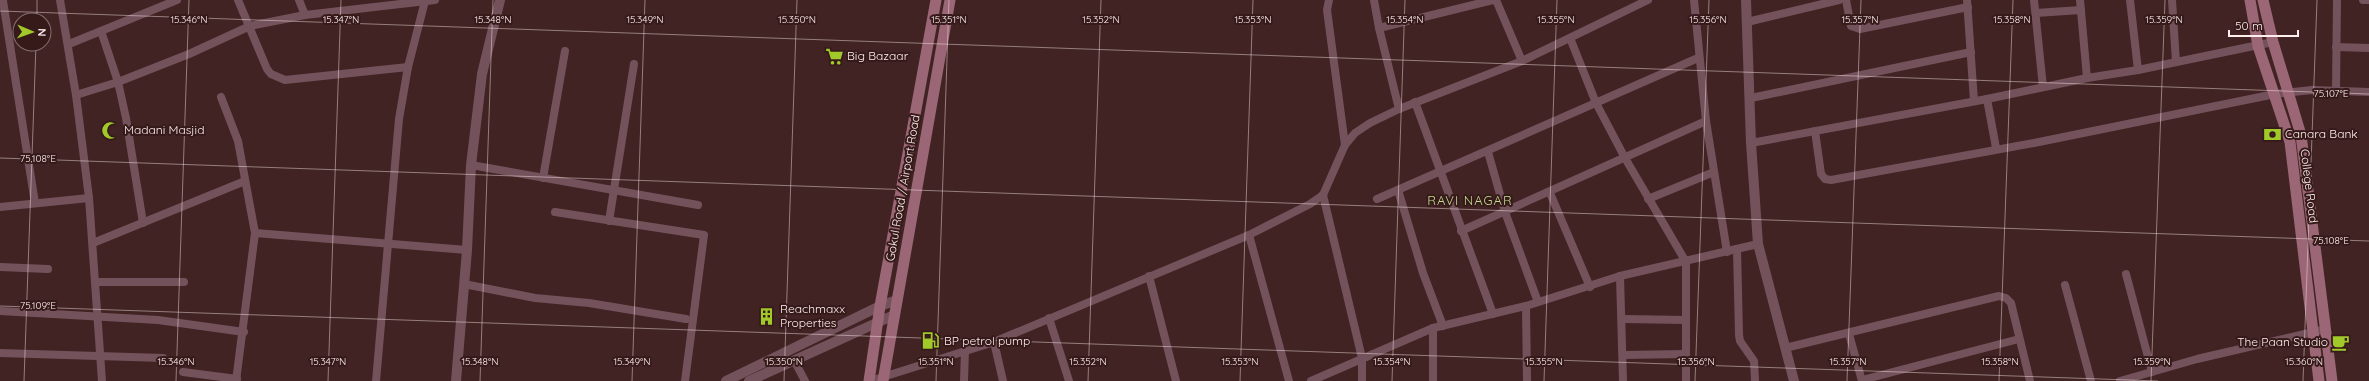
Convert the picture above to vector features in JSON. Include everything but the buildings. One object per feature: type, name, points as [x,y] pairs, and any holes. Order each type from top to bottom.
[{"type":"main road","name":"Gokul Road / Airport Road","points":[[870,381],[880,306],[936,0]]},
{"type":"main road","name":"Gokul Road / Airport Road","points":[[883,379],[950,0]]},
{"type":"main road","name":"College Road","points":[[2250,0],[2258,46],[2290,142],[2319,381]]},
{"type":"main road","name":"College Road","points":[[2263,0],[2273,42],[2290,92],[2304,155],[2332,381]]},
{"type":"street","points":[[60,0],[69,44],[89,198],[99,356],[102,381]]},
{"type":"street","points":[[69,44],[177,0]]},
{"type":"street","points":[[238,0],[267,69],[271,74],[285,80],[408,67]]},
{"type":"street","points":[[299,0],[305,15]]},
{"type":"street","points":[[76,95],[118,82],[201,50],[250,26],[359,4],[435,0]]},
{"type":"street","points":[[456,381],[467,250],[471,165],[482,74],[500,0]]},
{"type":"street","points":[[1329,0],[1327,10],[1344,145]]},
{"type":"street","points":[[1374,0],[1379,28],[1399,109]]},
{"type":"street","points":[[1379,28],[1493,0]]},
{"type":"street","points":[[1496,0],[1522,61]]},
{"type":"street","points":[[870,381],[883,379],[965,350],[994,342],[1249,235],[1310,204],[1323,194],[1344,145],[1355,133],[1399,109],[1522,61],[1648,0]]},
{"type":"street","points":[[1694,0],[1698,58],[1706,121],[1727,252]]},
{"type":"street","points":[[1746,0],[1751,98],[1751,143],[1758,244],[1794,381]]},
{"type":"street","points":[[1747,22],[1839,0]]},
{"type":"street","points":[[1846,0],[1851,26],[1860,29],[1967,3],[1974,101]]},
{"type":"street","points":[[2034,0],[2043,86]]},
{"type":"street","points":[[2080,0],[2087,78]]},
{"type":"street","points":[[2130,0],[2138,70]]},
{"type":"street","points":[[2172,0],[2176,62]]},
{"type":"street","points":[[2336,90],[2337,0]]},
{"type":"street","points":[[2363,0],[2369,0]]},
{"type":"street","points":[[5,1],[35,203]]},
{"type":"street","points":[[376,381],[399,119],[408,67],[425,1]]},
{"type":"street","points":[[2036,13],[2081,10]]},
{"type":"street","points":[[101,31],[118,82],[143,223]]},
{"type":"street","points":[[1570,38],[1596,103],[1624,158],[1686,262],[1686,381]]},
{"type":"street","points":[[1751,143],[1987,99],[2043,86],[2138,70],[2273,42]]},
{"type":"street","points":[[2336,47],[2369,48]]},
{"type":"street","points":[[543,178],[565,51]]},
{"type":"street","points":[[1751,98],[1971,52]]},
{"type":"street","points":[[1377,199],[1488,152],[1698,58]]},
{"type":"street","points":[[609,221],[634,64]]},
{"type":"street","points":[[1815,131],[1821,174],[1825,179],[1831,180],[1996,148],[2034,143],[2275,94],[2336,90],[2369,92]]},
{"type":"street","points":[[183,372],[236,380],[244,332],[255,233],[238,141],[221,97]]},
{"type":"street","points":[[1987,99],[1996,148]]},
{"type":"street","points":[[1415,102],[1461,231],[1493,314]]},
{"type":"street","points":[[1461,231],[1550,193],[1706,121]]},
{"type":"street","points":[[1488,152],[1505,212],[1538,302]]},
{"type":"street","points":[[471,165],[698,205]]},
{"type":"street","points":[[1648,199],[1714,172]]},
{"type":"street","points":[[93,243],[245,181]]},
{"type":"street","points":[[1398,190],[1423,273],[1443,326]]},
{"type":"street","points":[[1550,193],[1590,287]]},
{"type":"street","points":[[1323,194],[1362,358],[1362,381]]},
{"type":"street","points":[[0,206],[89,198]]},
{"type":"street","points":[[554,212],[704,235],[686,381]]},
{"type":"street","points":[[255,233],[467,250]]},
{"type":"street","points":[[1249,235],[1289,381]]},
{"type":"street","points":[[1311,381],[1433,328],[1526,306],[1590,287],[1620,276],[1686,262],[1758,244]]},
{"type":"street","points":[[1737,249],[1738,335],[1740,341],[1754,361],[1754,381]]},
{"type":"street","points":[[0,266],[48,269]]},
{"type":"street","points":[[2126,274],[2152,372]]},
{"type":"street","points":[[1149,276],[1176,381]]},
{"type":"street","points":[[1620,276],[1623,318],[1623,381]]},
{"type":"street","points":[[95,282],[184,282]]},
{"type":"street","points":[[464,284],[535,298],[590,303],[686,319]]},
{"type":"street","points":[[2065,285],[2091,381]]},
{"type":"street","points":[[1785,348],[1849,334],[1999,296],[2006,298],[2011,304],[2030,381]]},
{"type":"street","points":[[726,381],[880,306],[897,300]]},
{"type":"street","points":[[1526,306],[1527,381]]},
{"type":"street","points":[[0,311],[158,320],[244,332]]},
{"type":"street","points":[[749,381],[805,354],[894,315]]},
{"type":"street","points":[[1049,318],[1069,381]]},
{"type":"street","points":[[1623,318],[1686,320]]},
{"type":"street","points":[[1433,328],[1433,381]]},
{"type":"street","points":[[2120,381],[2326,329]]},
{"type":"street","points":[[1849,334],[1862,380],[2019,339]]},
{"type":"street","points":[[994,342],[1004,381]]},
{"type":"street","points":[[801,345],[805,354]]},
{"type":"street","points":[[964,381],[965,350]]},
{"type":"street","points":[[0,353],[163,358]]},
{"type":"street","points":[[1622,355],[1686,354]]},
{"type":"street","points":[[794,360],[805,381]]},
{"type":"place","name":"Big Bazaar","points":[[834,56]]},
{"type":"place","name":"Madani Masjid","points":[[111,130]]},
{"type":"place","name":"Canara Bank","points":[[2272,134]]},
{"type":"place","name":"Reachmaxx Properties","points":[[767,316]]},
{"type":"place","name":"BP petrol pump","points":[[931,341]]},
{"type":"place","name":"The Paan Studio","points":[[2341,342]]},
{"type":"district","name":"RAVI NAGAR","points":[[1470,200]]}]
